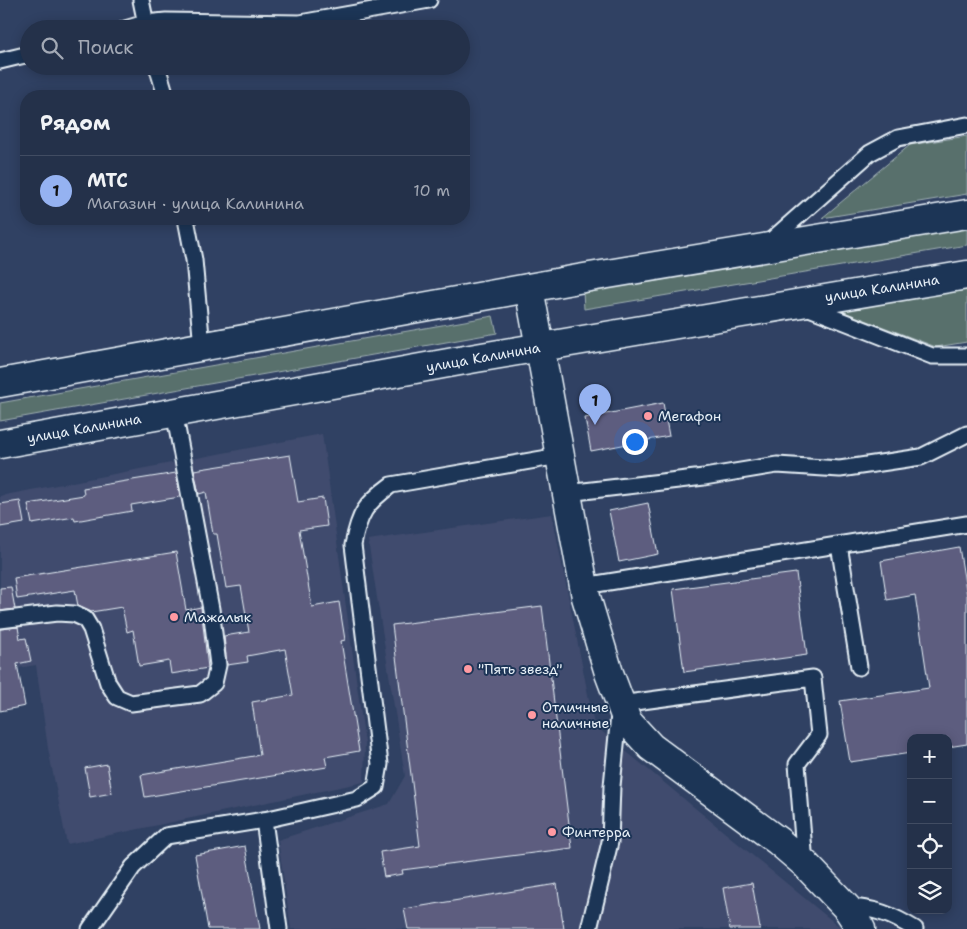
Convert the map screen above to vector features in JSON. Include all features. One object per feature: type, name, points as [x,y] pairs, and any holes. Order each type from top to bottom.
[{"type":"main road","points":[[0,383],[529,288],[967,214]]},
{"type":"main road","name":"улица Калинина","points":[[0,444],[796,302],[967,275]]},
{"type":"main road","points":[[529,288],[584,586],[606,664],[627,721],[651,747],[778,841],[805,864],[854,918]]},
{"type":"lane","points":[[142,0],[145,20]]},
{"type":"lane","points":[[322,20],[429,0]]},
{"type":"lane","points":[[0,61],[20,56]]},
{"type":"lane","points":[[160,75],[164,90]]},
{"type":"lane","points":[[762,248],[870,152],[898,138],[967,126]]},
{"type":"lane","points":[[187,225],[194,260],[202,347]]},
{"type":"lane","points":[[796,302],[932,356],[967,356]]},
{"type":"lane","points":[[0,620],[57,613],[74,614],[85,619],[91,629],[108,683],[117,697],[131,703],[200,694],[214,683],[218,665],[211,609],[174,412]]},
{"type":"lane","points":[[567,493],[704,477],[777,465],[840,469],[922,457],[967,434]]},
{"type":"lane","points":[[90,929],[133,867],[166,836],[264,820],[357,799],[376,787],[380,764],[353,545],[358,519],[372,499],[391,485],[560,456]]},
{"type":"lane","points":[[584,586],[967,524]]},
{"type":"lane","points":[[839,545],[859,667]]},
{"type":"lane","points":[[589,929],[610,842],[612,786],[620,704],[813,678],[818,736],[797,764],[805,864]]},
{"type":"lane","points":[[264,820],[279,929]]},
{"type":"lane","points":[[854,918],[861,907],[883,913],[915,929]]},
{"type":"shaded area","name":"Мажалык","points":[[322,434],[365,743],[364,782],[67,844],[48,748],[36,665],[0,671],[0,496]]},
{"type":"shaded area","points":[[552,514],[594,725],[842,929],[291,929],[278,840],[389,804],[405,776],[368,540]]},
{"type":"green space","points":[[967,136],[967,194],[822,218],[910,145]]},
{"type":"green space","points":[[967,228],[967,245],[584,309],[583,291]]},
{"type":"green space","points":[[967,284],[967,342],[936,347],[834,308]]},
{"type":"green space","points":[[493,316],[497,333],[0,421],[0,403]]},
{"type":"building","points":[[663,403],[669,436],[591,451],[585,418]]},
{"type":"building","points":[[290,455],[298,502],[323,498],[327,526],[299,530],[312,607],[339,602],[345,640],[341,641],[359,751],[325,757],[327,767],[145,797],[141,775],[260,755],[252,702],[293,695],[285,649],[247,656],[248,662],[227,665],[224,636],[249,632],[241,586],[226,588],[217,534],[213,534],[206,492],[199,494],[194,470]]},
{"type":"building","points":[[176,473],[180,497],[131,505],[132,511],[75,521],[74,517],[32,524],[28,504],[84,495],[83,488]]},
{"type":"building","points":[[20,501],[24,523],[0,527],[0,504]]},
{"type":"building","points":[[648,503],[658,554],[619,562],[609,511]]},
{"type":"building","points":[[959,547],[967,596],[967,744],[952,746],[952,734],[907,734],[907,754],[850,762],[840,701],[929,688],[915,595],[887,600],[881,561]]},
{"type":"building","points":[[176,552],[186,610],[201,607],[208,668],[171,674],[169,661],[139,666],[133,630],[127,632],[122,607],[91,612],[78,606],[75,590],[17,599],[14,578]]},
{"type":"building","points":[[796,573],[807,655],[684,672],[673,589]]},
{"type":"building","points":[[11,587],[15,609],[0,611],[0,588]]},
{"type":"building","points":[[542,606],[572,848],[402,870],[403,874],[384,877],[380,852],[420,846],[392,625]]},
{"type":"building","points":[[18,627],[20,639],[26,638],[31,661],[17,664],[25,706],[0,711],[0,629]]},
{"type":"building","points":[[107,764],[112,793],[90,797],[85,768]]},
{"type":"building","points":[[245,846],[260,929],[208,929],[195,855]]},
{"type":"building","points":[[752,883],[760,929],[730,929],[723,888]]},
{"type":"building","points":[[557,884],[564,929],[408,929],[404,909]]},
{"type":"place","name":"Мегафон","points":[[648,416]]},
{"type":"place","name":"МТС","points":[[595,425]]},
{"type":"place","name":"Мажалык","points":[[174,617]]},
{"type":"place","name":"\"Пять звезд\"","points":[[468,669]]},
{"type":"place","name":"Отличные наличные","points":[[532,715]]},
{"type":"place","name":"Финтерра","points":[[552,832]]}]
